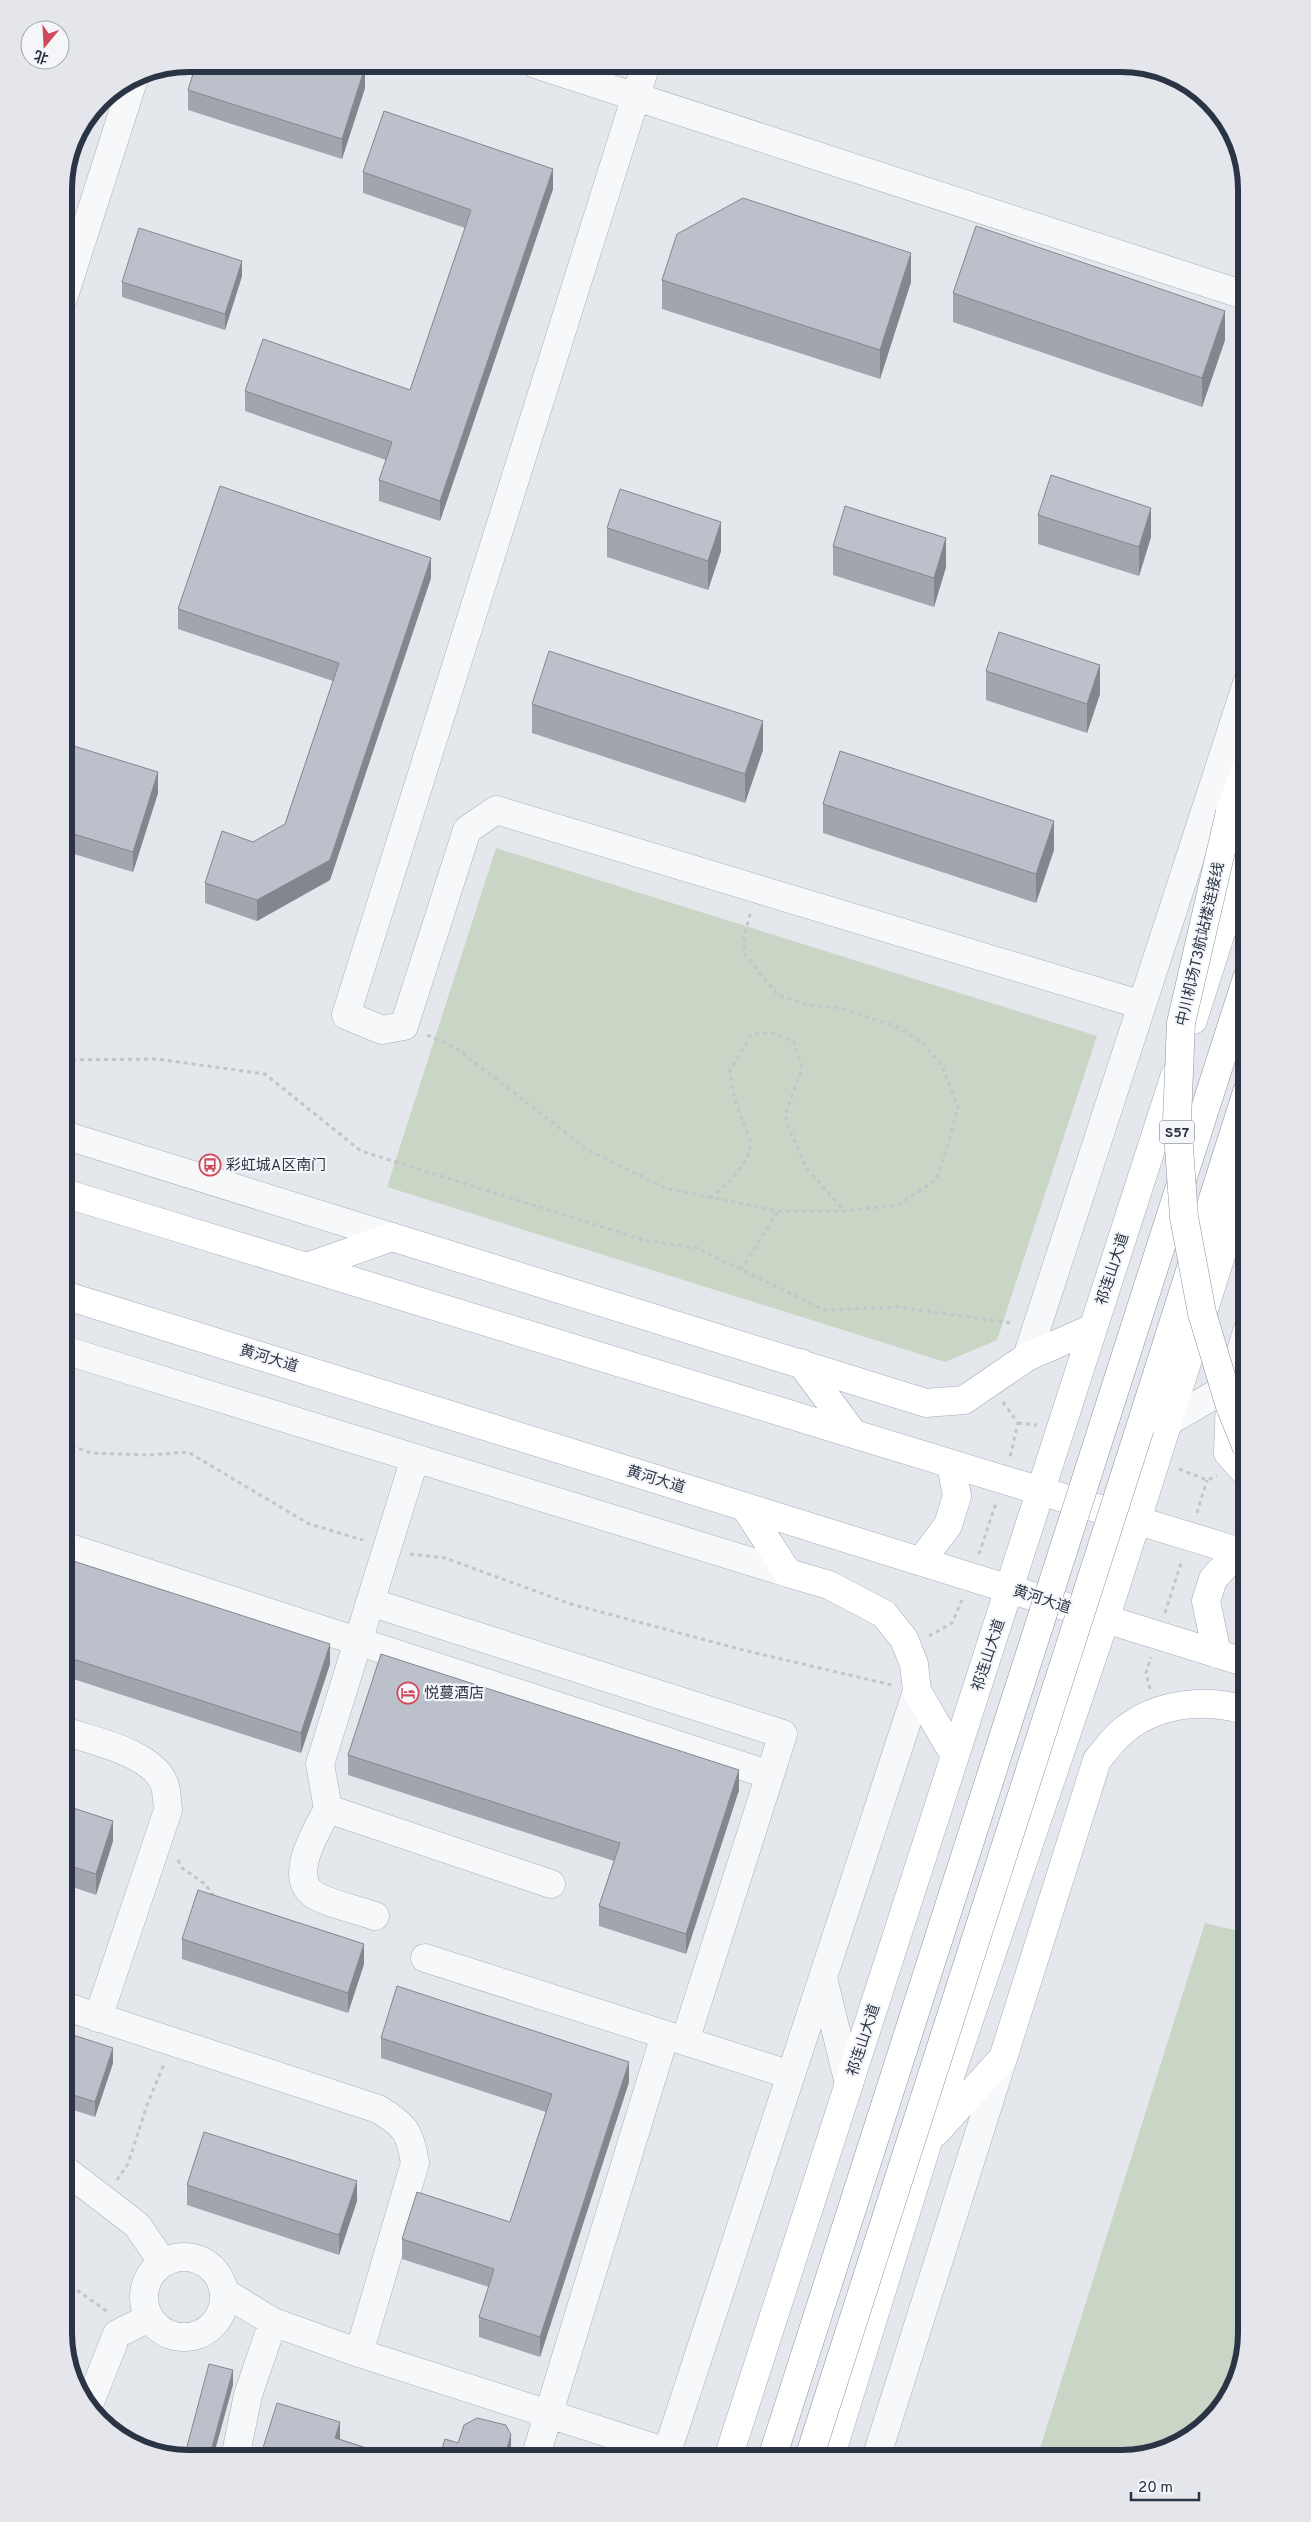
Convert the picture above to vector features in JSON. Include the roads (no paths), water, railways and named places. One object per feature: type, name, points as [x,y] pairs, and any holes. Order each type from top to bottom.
[{"type":"main road","name":"中川机场T3航站楼连接线","points":[[1238,790],[1230,812],[1181,1023],[1177,1120],[1184,1217],[1200,1304],[1215,1360],[1238,1423]]},
{"type":"main road","name":"祁连山大道","points":[[731,2450],[1238,879]]},
{"type":"main road","points":[[775,2450],[1238,1006]]},
{"type":"main road","points":[[812,2450],[1238,1120]]},
{"type":"main road","points":[[73,1196],[1238,1551]]},
{"type":"main road","points":[[833,2450],[928,2141],[1105,1620],[1238,1202]]},
{"type":"main road","points":[[307,1267],[392,1237],[926,1403],[964,1400],[1027,1357],[1093,1328]]},
{"type":"main road","name":"黄河大道","points":[[72,1298],[1238,1660]]},
{"type":"main road","points":[[801,1364],[853,1433]]},
{"type":"main road","points":[[1231,1385],[1228,1453],[1238,1464]]},
{"type":"main road","points":[[921,1561],[948,1525],[957,1496],[951,1464]]},
{"type":"main road","points":[[745,1506],[788,1573],[829,1585],[884,1614],[904,1639],[914,1664],[917,1691],[955,1756]]},
{"type":"main road","points":[[1217,1654],[1206,1601],[1213,1579],[1238,1557]]},
{"type":"main road","points":[[928,2141],[1003,2058],[1097,1760],[1123,1731],[1157,1711],[1196,1703],[1238,1708]]},
{"type":"street","points":[[561,72],[1238,293]]},
{"type":"street","points":[[643,72],[346,1014],[382,1030],[404,1026],[467,830],[496,810],[1142,1005]]},
{"type":"street","points":[[73,268],[131,89]]},
{"type":"street","points":[[1027,1357],[1238,711]]},
{"type":"street","points":[[73,1138],[392,1237]]},
{"type":"street","points":[[72,1355],[788,1573]]},
{"type":"street","points":[[1168,1422],[1231,1385],[1238,1361]]},
{"type":"street","points":[[375,1916],[313,1895],[305,1885],[302,1872],[311,1842],[328,1808],[320,1764],[415,1458]]},
{"type":"street","points":[[72,1549],[770,1775]]},
{"type":"street","points":[[370,1602],[783,1734],[675,2038],[538,2449]]},
{"type":"street","points":[[668,2450],[917,1691]]},
{"type":"street","points":[[72,1734],[124,1751],[147,1762],[164,1783],[168,1810],[98,2018]]},
{"type":"street","points":[[328,1808],[551,1884]]},
{"type":"street","points":[[425,1958],[791,2075]]},
{"type":"street","points":[[823,1978],[849,2084]]},
{"type":"street","points":[[72,2009],[378,2109],[397,2121],[411,2139],[416,2163],[359,2353]]},
{"type":"street","points":[[879,2450],[1003,2058]]},
{"type":"street","points":[[72,2175],[137,2225],[163,2262]]},
{"type":"street","points":[[92,2397],[117,2334],[138,2323],[174,2336],[189,2338],[204,2332],[216,2322],[223,2308],[224,2292],[219,2277],[208,2265],[194,2258],[178,2257],[163,2262],[151,2273],[144,2287],[143,2303],[138,2323]]},
{"type":"street","points":[[224,2292],[273,2322],[359,2353],[550,2414],[650,2449]]},
{"type":"street","points":[[237,2449],[248,2395],[273,2322]]},
{"type":"place","name":"彩虹城A区南门","points":[[210,1165]]},
{"type":"place","name":"悦蔓酒店","points":[[408,1693]]}]
